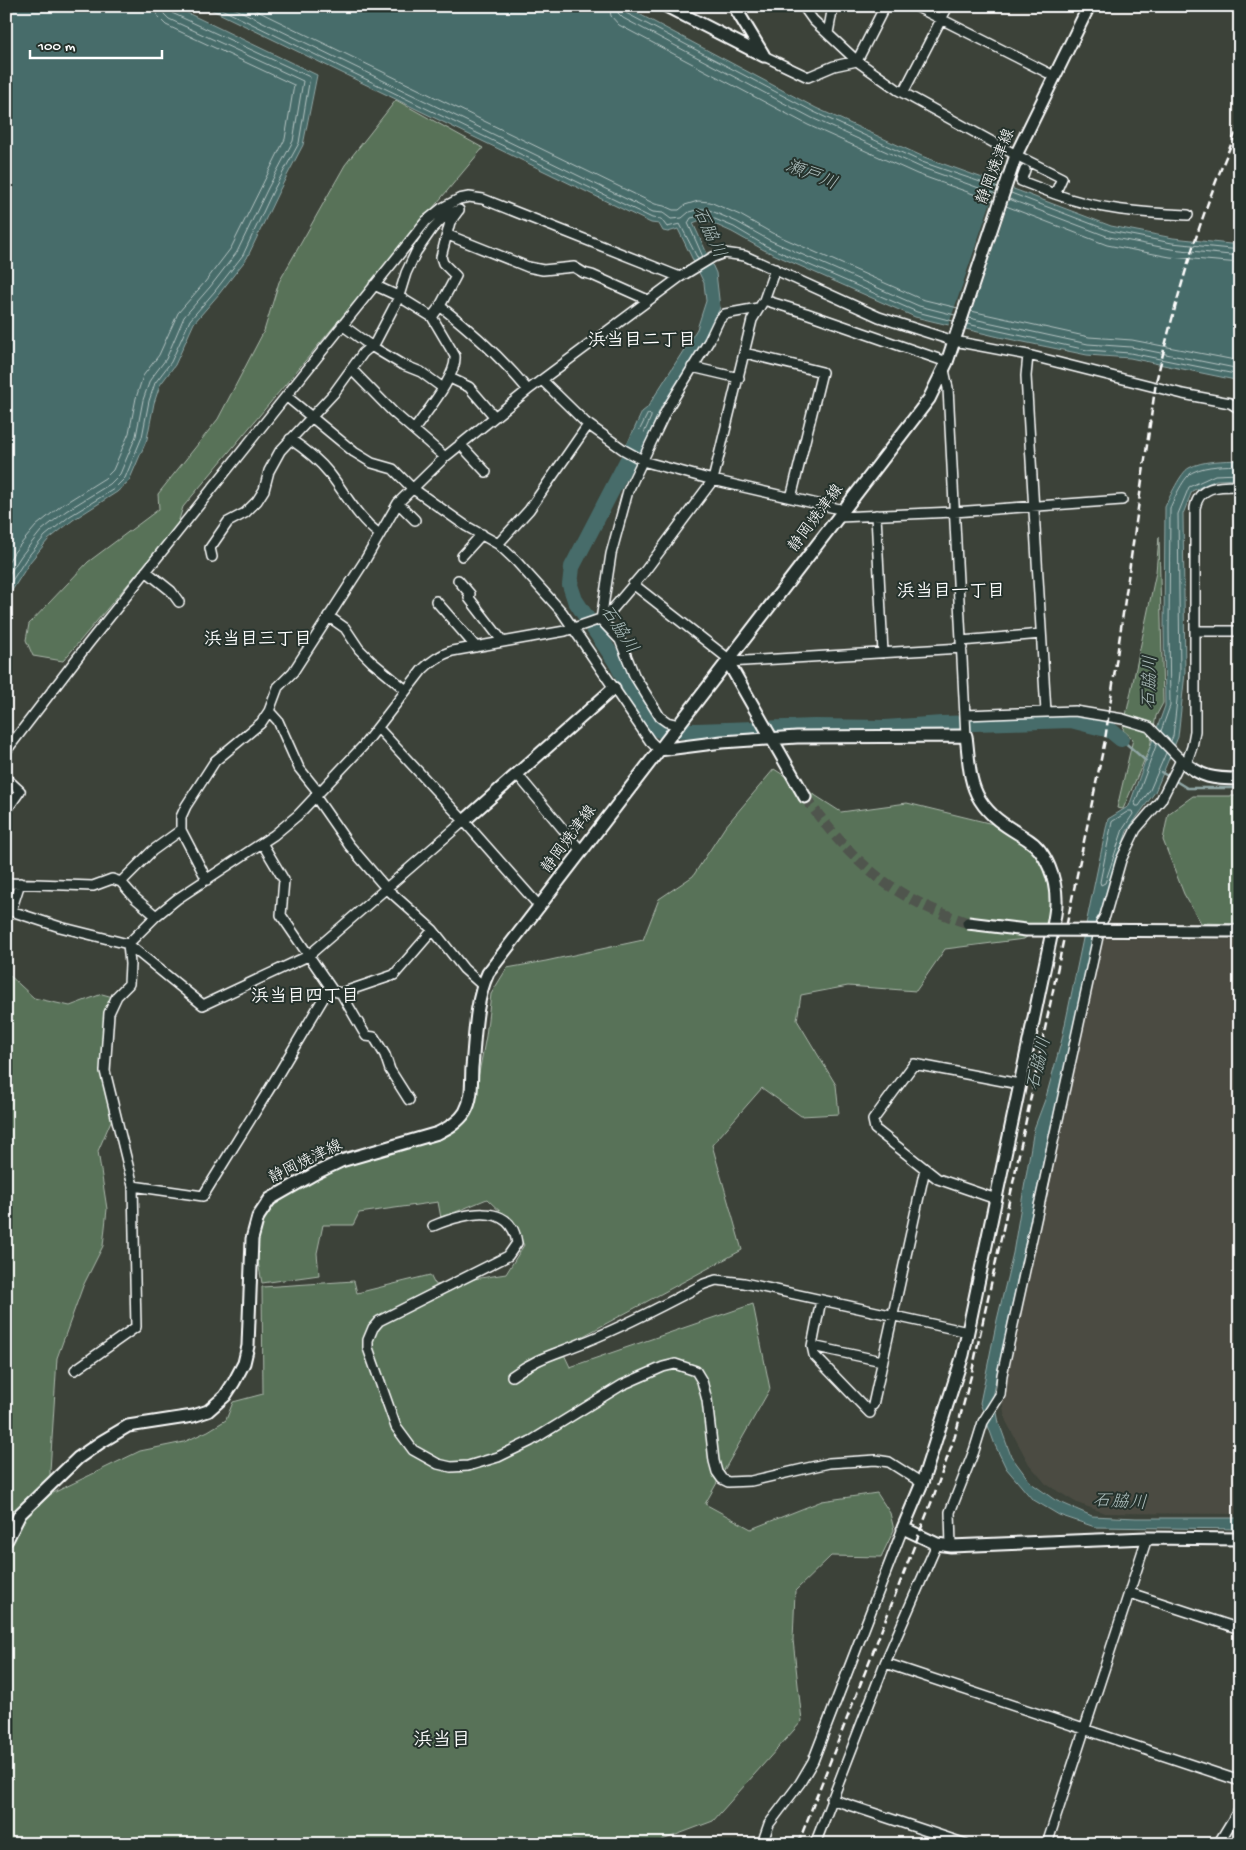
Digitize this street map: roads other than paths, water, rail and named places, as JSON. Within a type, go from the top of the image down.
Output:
[{"type":"street","points":[[666,6],[808,78],[834,66],[857,61]]},
{"type":"street","points":[[734,6],[764,56]]},
{"type":"street","points":[[803,6],[813,20],[857,61],[903,93],[1015,159],[1062,178],[1055,194]]},
{"type":"street","points":[[828,33],[833,6]]},
{"type":"street","points":[[857,61],[885,6]]},
{"type":"street","points":[[915,6],[1054,76]]},
{"type":"street","points":[[903,93],[948,6]]},
{"type":"street","name":"静岡焼津線","points":[[7,1540],[20,1514],[78,1458],[100,1442],[128,1426],[193,1416],[208,1411],[225,1396],[244,1363],[248,1346],[252,1239],[258,1217],[270,1199],[341,1161],[438,1133],[451,1126],[464,1113],[471,1098],[482,985],[488,973],[929,398],[945,366],[1015,159],[1089,6]]},
{"type":"street","points":[[1025,170],[1021,181],[1075,201],[1147,214],[1188,215]]},
{"type":"street","points":[[432,317],[456,276],[443,263],[441,256],[450,222],[469,197]]},
{"type":"street","points":[[6,751],[146,571],[374,285],[426,221],[442,208],[469,197],[504,206],[680,277]]},
{"type":"street","points":[[212,557],[210,548],[228,522],[245,513],[257,501],[264,490],[269,471],[280,451],[334,393],[363,353],[375,343],[398,296],[416,252],[432,229],[446,216],[459,210]]},
{"type":"street","points":[[448,235],[528,267],[543,270],[574,267],[648,300]]},
{"type":"street","points":[[207,880],[181,830],[181,817],[186,806],[215,761],[261,723],[270,711],[278,687],[293,672],[364,562],[398,503],[445,457],[494,416],[648,300],[693,268],[713,258],[724,254],[735,254],[775,269],[879,317],[955,338],[1183,394],[1230,403],[1240,409]]},
{"type":"street","points":[[128,944],[156,916],[177,899],[262,843],[298,815],[364,745],[422,670],[442,654],[572,629],[606,617],[646,571],[713,480],[752,320],[761,304],[775,269]]},
{"type":"street","points":[[374,285],[398,296],[432,317],[455,356],[455,363],[450,378],[414,430]]},
{"type":"street","points":[[601,620],[611,554],[628,491],[641,460],[667,409],[709,341],[719,320],[725,314],[761,304],[806,313],[945,366],[948,388],[966,736],[970,771],[979,798],[996,820],[1028,839],[1038,848],[1048,865],[1056,903],[1053,927],[963,1355],[922,1483],[813,1761],[800,1783],[769,1824],[762,1844]]},
{"type":"street","points":[[440,306],[474,333],[506,364],[528,390]]},
{"type":"street","points":[[342,325],[371,346],[401,364],[421,372],[443,388]]},
{"type":"street","points":[[745,353],[822,372],[791,498]]},
{"type":"street","points":[[1028,355],[1026,376],[1046,712]]},
{"type":"street","points":[[692,366],[739,378]]},
{"type":"street","points":[[351,369],[393,412],[445,457]]},
{"type":"street","points":[[450,378],[469,387],[494,416]]},
{"type":"street","points":[[542,380],[588,425],[641,460],[713,480],[791,498],[842,513],[876,515],[954,512],[1122,500]]},
{"type":"street","points":[[286,396],[354,452],[372,463],[393,469],[412,488],[466,526],[498,544],[548,594],[562,612],[650,741],[663,746],[771,737],[966,736]]},
{"type":"street","points":[[498,544],[529,510],[588,425]]},
{"type":"street","points":[[290,439],[318,461],[330,474],[365,523],[379,534]]},
{"type":"street","points":[[460,444],[486,472]]},
{"type":"street","points":[[951,1546],[950,1512],[974,1451],[983,1422],[1000,1395],[1002,1375],[1101,923],[1106,916],[1121,860],[1136,829],[1161,800],[1174,772],[1192,748],[1195,731],[1196,502],[1199,496],[1210,488],[1240,486]]},
{"type":"street","points":[[398,503],[415,520]]},
{"type":"street","points":[[876,515],[883,653]]},
{"type":"street","points":[[462,556],[482,534]]},
{"type":"street","points":[[146,571],[171,591],[179,602]]},
{"type":"street","points":[[458,580],[470,594],[469,598],[503,642]]},
{"type":"street","points":[[633,584],[729,661],[804,797]]},
{"type":"street","points":[[436,601],[476,647]]},
{"type":"street","points":[[328,616],[345,628],[372,662],[406,690]]},
{"type":"street","points":[[601,620],[620,640],[634,675],[660,717],[678,726]]},
{"type":"street","points":[[1195,631],[1240,632]]},
{"type":"street","points":[[729,661],[883,653],[1041,634]]},
{"type":"street","points":[[20,883],[11,911],[60,927],[128,944],[203,1005],[308,956],[614,688]]},
{"type":"street","points":[[270,711],[278,722],[299,768],[349,845],[386,888],[433,930],[464,969],[482,985]]},
{"type":"street","points":[[965,715],[1075,711],[1123,719],[1149,726],[1183,762],[1198,774],[1212,778],[1240,779]]},
{"type":"street","points":[[378,728],[540,907]]},
{"type":"street","points":[[517,774],[582,852]]},
{"type":"street","points":[[6,778],[20,791],[6,811]]},
{"type":"street","points":[[121,882],[152,851],[181,830]]},
{"type":"street","points":[[262,843],[284,880],[281,915],[333,991],[341,993],[394,975],[433,930]]},
{"type":"street","points":[[6,883],[93,886],[112,879],[121,882],[135,898],[156,916]]},
{"type":"street","points":[[968,923],[1026,930],[1240,931]]},
{"type":"street","points":[[75,1370],[136,1327],[133,1186],[105,1071],[109,1013],[117,996],[128,984],[130,964],[128,944]]},
{"type":"street","points":[[133,1186],[203,1196],[330,987]]},
{"type":"street","points":[[341,993],[366,1036],[374,1037],[385,1055],[390,1070],[409,1100]]},
{"type":"street","points":[[996,1199],[938,1179],[875,1129],[872,1120],[914,1064],[1019,1084]]},
{"type":"street","points":[[822,1300],[812,1346],[814,1355],[872,1409],[925,1169]]},
{"type":"street","points":[[433,1226],[454,1218],[480,1214],[495,1215],[507,1222],[516,1233],[517,1243],[508,1256],[379,1321],[372,1328],[368,1340],[371,1357],[396,1427],[413,1450],[438,1464],[451,1467],[468,1466],[498,1457],[532,1441],[622,1385],[663,1367],[675,1364],[696,1371],[702,1381],[707,1400],[714,1461],[717,1472],[728,1482],[751,1481],[829,1463],[876,1460],[889,1462],[922,1483]]},
{"type":"street","points":[[512,1376],[526,1365],[540,1358],[588,1341],[704,1284],[716,1280],[744,1283],[968,1332]]},
{"type":"street","points":[[812,1346],[882,1361]]},
{"type":"street","points":[[903,1528],[937,1544],[951,1546],[1147,1538],[1240,1539]]},
{"type":"street","points":[[1046,1844],[1147,1538]]},
{"type":"street","points":[[814,1844],[885,1663],[937,1544]]},
{"type":"street","points":[[1130,1593],[1240,1629]]},
{"type":"street","points":[[885,1663],[1240,1781]]},
{"type":"street","points":[[831,1799],[966,1844]]},
{"type":"street","points":[[1218,1844],[1240,1808]]},
{"type":"water","points":[[6,6],[173,6],[317,75],[303,145],[247,258],[194,323],[175,365],[160,385],[154,403],[147,439],[129,481],[117,492],[73,520],[48,540],[30,562],[6,600]]},
{"type":"water","name":"瀬戸川","points":[[204,6],[624,6],[816,108],[924,157],[1111,226],[1173,238],[1240,245],[1240,381],[1130,358],[1087,355],[915,317],[764,250],[732,232],[703,219],[693,223],[716,273],[720,308],[709,331],[665,407],[662,405],[640,455],[626,447],[642,412],[647,408],[697,329],[706,301],[704,283],[678,229],[668,232],[663,231],[659,224],[651,223]]},
{"type":"water","points":[[1240,460],[1240,479],[1216,480],[1192,491],[1183,514],[1185,673],[1178,737],[1155,792],[1127,831],[1098,919],[993,1392],[999,1423],[1011,1456],[1031,1483],[1055,1500],[1092,1516],[1240,1518],[1240,1529],[1095,1527],[1059,1515],[1032,1499],[1006,1468],[995,1445],[980,1403],[1013,1253],[1034,1129],[1046,1097],[1062,1039],[1108,819],[1129,806],[1165,706],[1165,507],[1179,480],[1189,468],[1207,462]]},
{"type":"waterway","name":"石脇川","points":[[639,438],[572,567],[570,585],[575,600],[616,662],[645,719],[659,730],[696,731],[814,727],[885,728],[942,724],[1071,720],[1110,730],[1121,739]]},
{"type":"waterway","points":[[1121,739],[1146,761]]},
{"type":"waterway","points":[[1161,772],[1187,788],[1240,788]]},
{"type":"tunnel","points":[[805,797],[839,840],[875,875],[916,901],[968,923]]},
{"type":"railway","points":[[798,1844],[933,1498],[955,1436],[971,1376],[1105,740],[1156,382],[1196,237],[1216,180],[1240,124]]},
{"type":"railway","points":[[1237,1844],[1240,1840]]},
{"type":"district","name":"浜当目二丁目","points":[[642,341]]},
{"type":"district","name":"浜当目一丁目","points":[[951,592]]},
{"type":"district","name":"浜当目三丁目","points":[[258,640]]},
{"type":"district","name":"浜当目四丁目","points":[[305,997]]},
{"type":"district","name":"浜当目","points":[[442,1741]]}]
